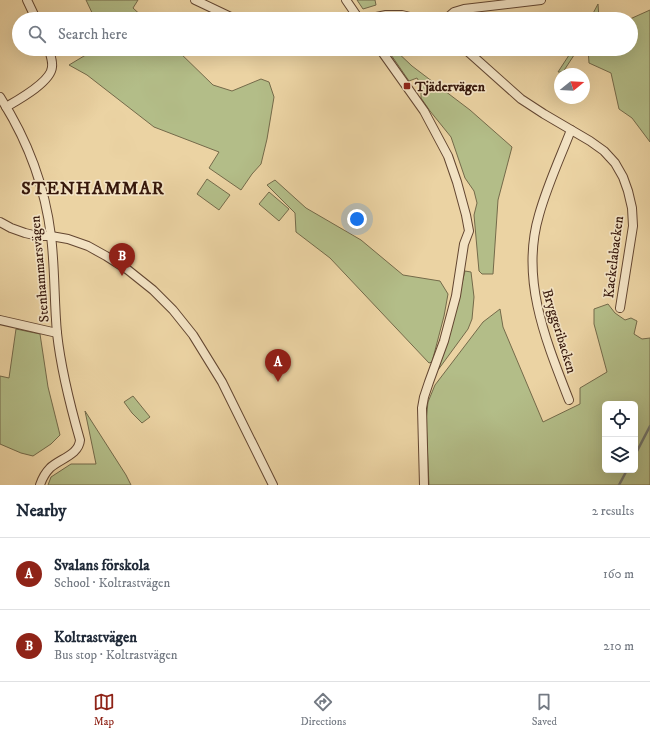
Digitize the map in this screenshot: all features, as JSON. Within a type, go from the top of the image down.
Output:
[{"type":"street","points":[[26,0],[32,12]]},
{"type":"street","points":[[195,0],[219,12]]},
{"type":"street","points":[[346,0],[354,12]]},
{"type":"street","points":[[454,12],[464,9],[541,0]]},
{"type":"street","points":[[6,108],[44,81],[52,69],[51,56]]},
{"type":"street","points":[[385,56],[424,111],[448,156],[457,182],[468,227],[468,234],[464,244],[454,304],[444,341],[422,408],[424,485]]},
{"type":"street","name":"Kackelabacken","points":[[473,56],[521,99],[590,140],[604,151],[615,163],[623,177],[628,191],[632,208],[633,226],[620,308]]},
{"type":"street","name":"Stenhammarsvägen","points":[[0,98],[22,137],[36,170],[48,213],[51,236],[57,333],[61,362],[67,393],[80,440],[79,446],[76,450],[51,468],[44,476],[40,485]]},
{"type":"street","name":"Bryggeribacken","points":[[569,400],[553,358],[537,305],[533,283],[532,258],[538,216],[547,189],[571,130]]},
{"type":"street","points":[[0,222],[25,234],[68,239],[88,246],[128,270],[153,290],[173,310],[193,335],[222,382],[273,485]]},
{"type":"street","points":[[0,320],[57,333]]},
{"type":"green space","points":[[86,0],[138,0],[133,8],[137,12],[92,12]]},
{"type":"green space","points":[[357,0],[375,0],[376,5],[363,9]]},
{"type":"green space","points":[[598,4],[599,12],[594,12]]},
{"type":"green space","points":[[650,10],[650,142],[632,118],[619,109],[611,73],[589,63],[588,56],[638,56],[638,15]]},
{"type":"green space","points":[[84,56],[183,56],[213,85],[232,91],[261,79],[269,82],[274,97],[261,164],[241,190],[209,168],[219,152],[154,127],[87,75],[69,65]]},
{"type":"green space","points":[[392,56],[401,56],[412,66],[470,110],[512,147],[498,200],[493,274],[482,274],[479,271],[474,215],[477,203],[474,191],[465,178],[451,137],[421,98],[421,85],[417,78],[409,81]]},
{"type":"green space","points":[[568,56],[573,56],[566,68],[561,68]]},
{"type":"green space","points":[[207,179],[230,195],[219,210],[197,194]]},
{"type":"green space","points":[[275,180],[306,208],[361,240],[403,275],[440,281],[448,294],[432,362],[429,363],[330,258],[296,232],[295,213],[267,185]]},
{"type":"green space","points":[[269,192],[289,209],[279,221],[259,204]]},
{"type":"green space","points":[[465,271],[471,272],[474,297],[472,319],[468,329],[438,370],[453,319]]},
{"type":"green space","points":[[608,304],[615,313],[625,320],[631,318],[637,321],[634,334],[642,339],[650,338],[650,485],[429,485],[426,421],[428,402],[435,385],[483,322],[500,309],[503,327],[543,422],[580,404],[580,388],[607,372],[594,324],[594,309]]},
{"type":"green space","points":[[16,329],[40,334],[48,387],[60,435],[51,444],[33,456],[21,453],[0,444],[0,376],[9,378]]},
{"type":"green space","points":[[133,396],[150,417],[142,423],[124,402]]},
{"type":"green space","points":[[85,411],[131,485],[48,485],[51,477],[71,464],[96,464]]},
{"type":"waterway","points":[[638,449],[650,426]]},
{"type":"waterway","points":[[619,485],[625,473]]},
{"type":"place","name":"Tjädervägen","points":[[407,86]]},
{"type":"place","name":"Koltrastvägen","points":[[122,276]]},
{"type":"place","name":"Svalans förskola","points":[[278,382]]},
{"type":"district","name":"STENHAMMAR","points":[[93,188]]}]
